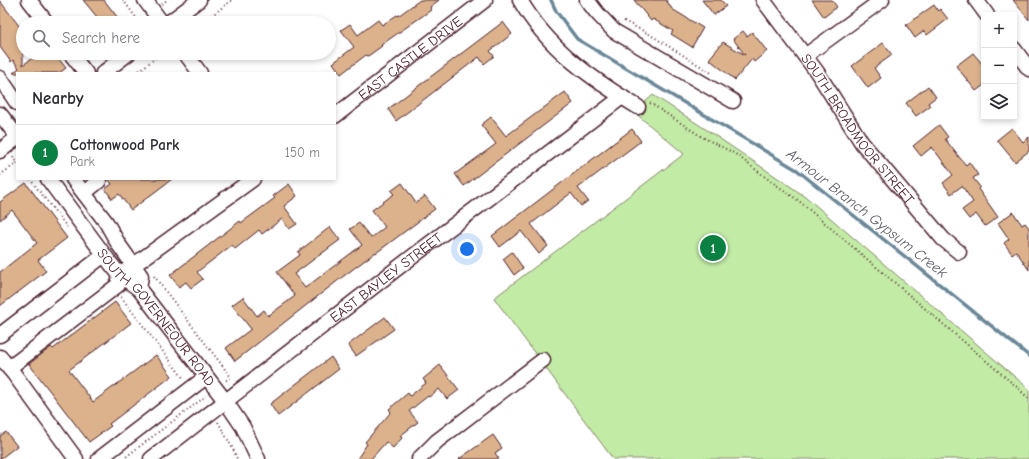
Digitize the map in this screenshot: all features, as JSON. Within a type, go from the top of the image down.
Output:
[{"type":"street","points":[[29,0],[42,16]]},
{"type":"street","points":[[145,0],[157,16]]},
{"type":"street","points":[[177,16],[199,0]]},
{"type":"street","name":"EAST CASTLE DRIVE","points":[[336,115],[485,0]]},
{"type":"street","points":[[520,0],[530,17],[556,48],[572,62],[638,107]]},
{"type":"street","points":[[587,0],[614,31],[733,101]]},
{"type":"street","name":"SOUTH BROADMOOR STREET","points":[[763,0],[805,56],[862,143],[942,239],[959,252]]},
{"type":"street","points":[[805,56],[882,0]]},
{"type":"street","points":[[976,0],[985,12]]},
{"type":"street","points":[[1017,53],[1029,69]]},
{"type":"street","points":[[76,60],[85,72]]},
{"type":"street","points":[[104,72],[120,60]]},
{"type":"street","points":[[190,60],[199,72]]},
{"type":"street","points":[[0,78],[16,102]]},
{"type":"street","name":"EAST BAYLEY STREET","points":[[151,459],[622,97]]},
{"type":"street","points":[[0,114],[16,136]]},
{"type":"street","points":[[0,151],[16,138]]},
{"type":"street","name":"SOUTH GOVERNEOUR ROAD","points":[[49,180],[104,255],[120,275],[140,289],[226,402],[243,427],[258,459]]},
{"type":"street","name":"SOUTH GOVERNEOUR ROAD","points":[[74,180],[106,222],[133,266]]},
{"type":"street","points":[[84,193],[99,181],[98,180]]},
{"type":"street","points":[[76,459],[4,362],[113,288],[118,284],[120,275],[252,180]]},
{"type":"street","points":[[0,335],[104,255]]},
{"type":"street","points":[[133,266],[141,276],[140,289]]},
{"type":"street","points":[[419,459],[437,441],[542,360]]},
{"type":"street","points":[[99,459],[206,376]]},
{"type":"path","points":[[123,0],[135,16]]},
{"type":"path","points":[[211,16],[232,0]]},
{"type":"path","points":[[618,18],[649,34],[715,75]]},
{"type":"path","points":[[137,72],[153,60]]},
{"type":"path","points":[[638,107],[646,100],[702,137],[734,153],[746,161],[768,180],[799,201],[1029,399]]},
{"type":"path","points":[[0,175],[16,164]]},
{"type":"path","points":[[31,180],[71,233]]},
{"type":"path","points":[[113,288],[222,427],[237,459]]},
{"type":"green space","points":[[653,95],[806,197],[1029,389],[1029,459],[613,459],[494,298],[684,154],[634,112]]},
{"type":"building","points":[[83,0],[104,0],[117,16],[96,16]]},
{"type":"building","points":[[420,0],[439,0],[430,7],[431,10],[341,74],[333,63],[354,47],[341,30],[350,24],[358,35],[378,20],[382,25],[397,15],[398,16]]},
{"type":"building","points":[[634,0],[666,0],[672,9],[703,28],[692,47],[671,34],[673,31],[653,19],[651,21]]},
{"type":"building","points":[[702,0],[721,0],[726,6],[714,15]]},
{"type":"building","points":[[812,0],[832,0],[837,7],[824,17]]},
{"type":"building","points":[[1013,0],[1029,0],[1029,20]]},
{"type":"building","points":[[0,1],[16,22],[16,60],[23,60],[23,65],[30,60],[60,60],[66,68],[60,72],[13,73],[19,68],[13,60],[11,62],[0,47]]},
{"type":"building","points":[[934,5],[938,11],[940,9],[948,19],[927,35],[924,31],[915,38],[906,25]]},
{"type":"building","points":[[503,22],[512,34],[490,51],[494,56],[484,64],[479,57],[396,121],[388,109]]},
{"type":"building","points":[[743,31],[747,36],[752,32],[767,51],[754,62],[752,59],[735,80],[709,59],[723,42],[745,55],[733,39]]},
{"type":"building","points":[[883,43],[892,55],[874,68],[881,78],[868,88],[852,66]]},
{"type":"building","points":[[973,53],[981,62],[981,87],[976,91],[956,66]]},
{"type":"building","points":[[928,86],[936,97],[928,103],[930,106],[916,116],[906,103]]},
{"type":"building","points":[[565,92],[573,103],[464,186],[455,174],[496,144],[481,125],[491,117],[506,136]]},
{"type":"building","points":[[939,125],[948,137],[945,139],[959,157],[966,165],[969,162],[978,175],[973,178],[980,187],[978,189],[998,217],[985,226],[976,214],[969,219],[962,210],[973,202],[962,186],[951,194],[943,183],[953,175],[932,147],[921,156],[913,146]]},
{"type":"building","points":[[1012,128],[1023,142],[1029,137],[1029,151],[1015,162],[997,140]]},
{"type":"building","points":[[632,129],[641,141],[578,188],[588,201],[581,206],[571,193],[531,224],[548,246],[539,254],[521,231],[500,247],[492,236]]},
{"type":"building","points":[[109,180],[171,180],[131,210],[119,194],[112,199],[105,189],[112,184]]},
{"type":"building","points":[[26,183],[67,238],[38,260],[46,271],[0,306],[0,272],[37,243],[12,210],[0,220],[0,202]]},
{"type":"building","points":[[402,183],[416,203],[425,196],[435,209],[345,275],[235,361],[226,348],[251,329],[232,305],[243,297],[257,316],[264,310],[268,316],[295,296],[277,272],[300,255],[298,252],[330,227],[340,240],[294,274],[305,288],[362,245],[350,229],[359,223],[371,238],[385,227],[372,210],[394,194],[391,191]]},
{"type":"building","points":[[289,184],[297,196],[284,206],[297,224],[289,229],[282,219],[262,234],[259,230],[235,249],[232,245],[197,272],[203,279],[191,288],[186,282],[179,287],[170,275],[240,221],[241,223],[275,198],[273,196]]},
{"type":"building","points":[[1013,212],[1022,225],[1025,223],[1029,228],[1029,270],[1016,251],[1012,254],[1004,243],[1009,239],[998,223]]},
{"type":"building","points":[[512,252],[523,268],[514,275],[503,259]]},
{"type":"building","points":[[115,302],[131,323],[69,370],[93,402],[156,355],[172,376],[109,424],[111,426],[89,442],[29,364],[51,347],[53,349]]},
{"type":"building","points":[[385,317],[394,329],[356,356],[348,345]]},
{"type":"building","points":[[331,357],[339,369],[278,416],[270,404]]},
{"type":"building","points":[[440,365],[459,390],[447,399],[439,389],[429,397],[428,396],[409,411],[418,422],[400,436],[402,438],[393,448],[386,442],[371,459],[357,459],[367,444],[365,442],[391,412],[389,409],[408,393],[410,396],[426,383],[423,379]]},
{"type":"building","points":[[6,432],[17,446],[0,459],[0,436]]},
{"type":"building","points":[[493,435],[502,448],[495,453],[499,459],[459,459]]},
{"type":"waterway","name":"Armour Branch Gypsum Creek","points":[[551,0],[556,11],[577,39],[797,170],[1029,356]]},
{"type":"place","name":"Cottonwood Park","points":[[713,248]]}]
